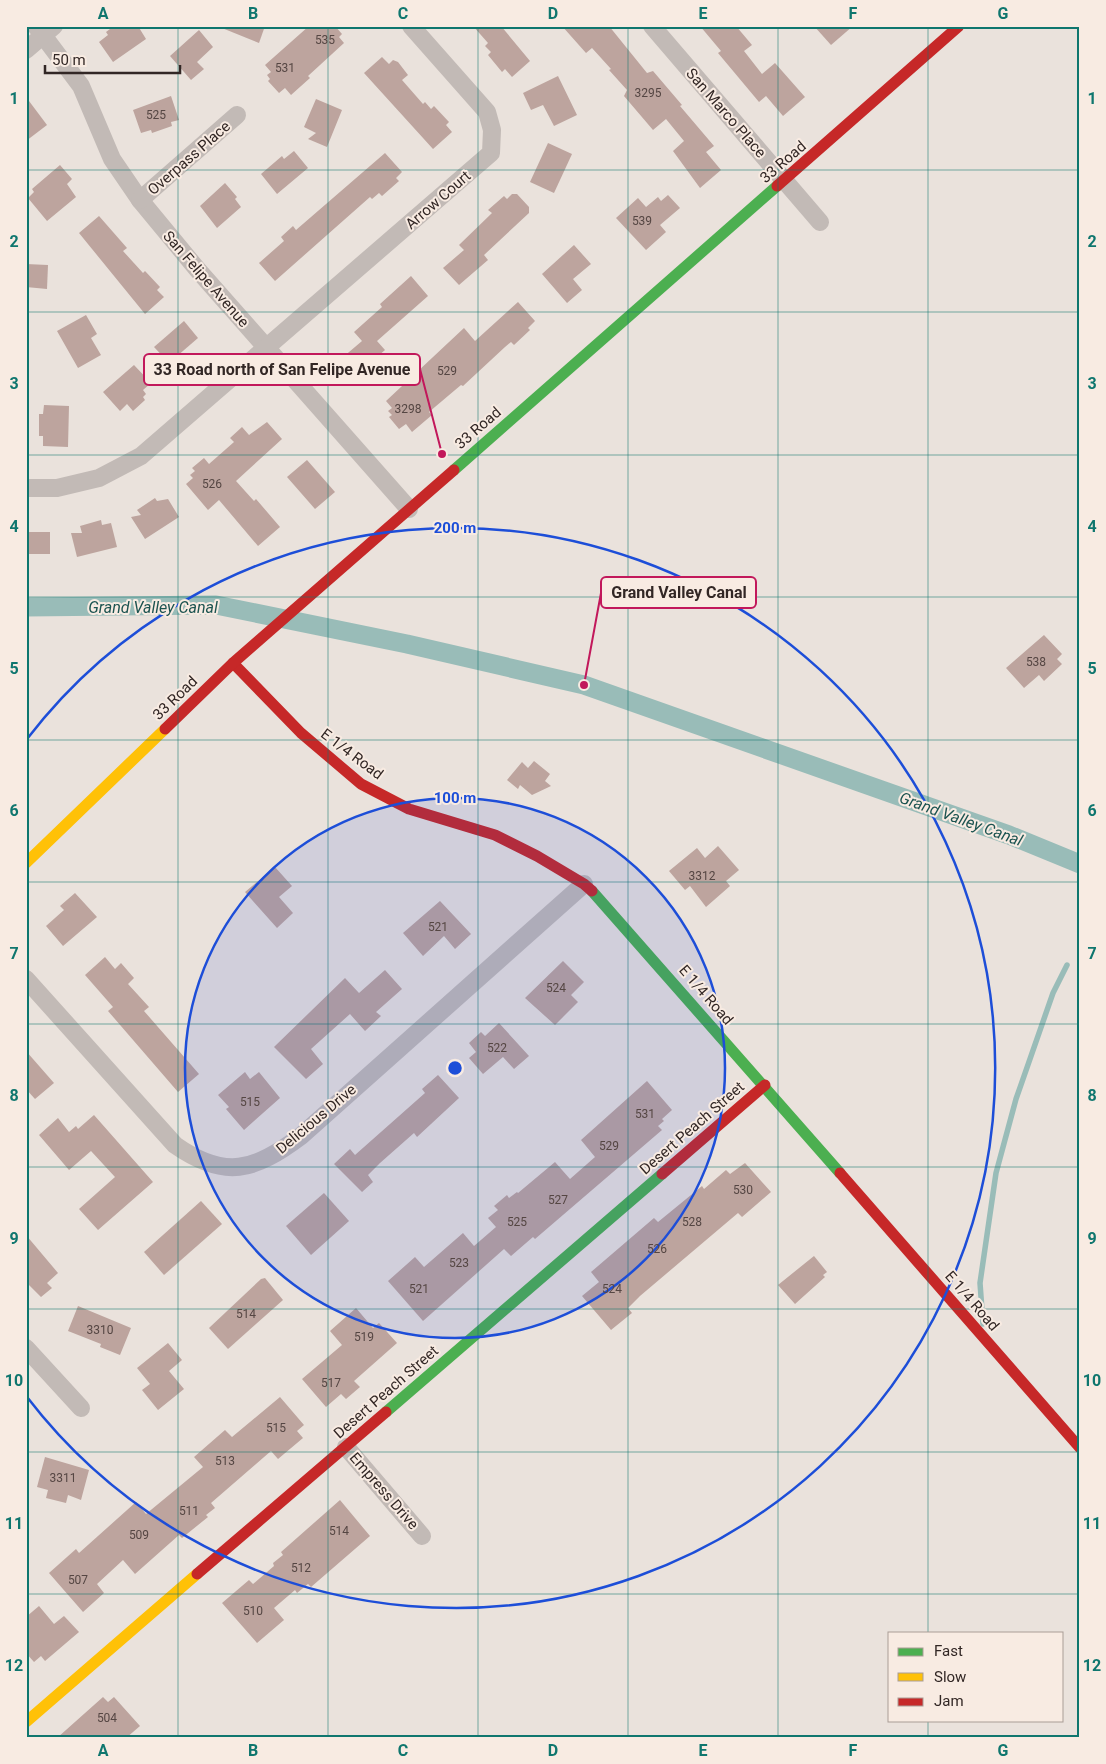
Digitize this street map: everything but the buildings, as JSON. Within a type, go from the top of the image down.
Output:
[{"type":"street","name":"Arrow Court","points":[[26,488],[57,488],[99,478],[141,456],[491,153],[492,130],[486,112],[411,26]]},
{"type":"street","name":"San Marco Place","points":[[652,26],[820,222]]},
{"type":"street","name":"33 Road","points":[[26,863],[233,663],[785,181],[959,26]]},
{"type":"street","name":"San Felipe Avenue","points":[[45,29],[81,86],[112,159],[140,200],[266,348],[409,509]]},
{"type":"street","points":[[26,50],[45,29]]},
{"type":"street","name":"Overpass Place","points":[[140,200],[237,115]]},
{"type":"street","name":"E 1/4 Road","points":[[233,663],[301,733],[360,784],[409,809],[495,835],[537,856],[584,884],[603,901],[1080,1448]]},
{"type":"street","name":"Delicious Drive","points":[[26,979],[175,1145],[205,1164],[222,1168],[240,1168],[263,1160],[301,1136],[584,884]]},
{"type":"street","name":"Desert Peach Street","points":[[26,1722],[765,1085]]},
{"type":"street","points":[[26,1348],[81,1408]]},
{"type":"street","name":"Empress Drive","points":[[346,1447],[422,1536]]},
{"type":"waterway","name":"Grand Valley Canal","points":[[26,607],[216,605],[407,644],[584,685],[1009,835],[1080,864]]},
{"type":"waterway","points":[[983,1324],[980,1283],[996,1173],[1016,1099],[1053,993],[1067,965]]},
{"type":"traffic: fast","points":[[454,470],[777,186]]},
{"type":"traffic: fast","points":[[592,891],[840,1173]]},
{"type":"traffic: fast","points":[[386,1412],[662,1174]]},
{"type":"traffic: slow","points":[[26,863],[165,729]]},
{"type":"traffic: slow","points":[[26,1722],[197,1574]]},
{"type":"traffic: jam","points":[[777,186],[959,26]]},
{"type":"traffic: jam","points":[[165,729],[233,663],[454,470]]},
{"type":"traffic: jam","points":[[233,663],[301,733],[361,784],[409,809],[495,835],[537,856],[584,884],[592,891]]},
{"type":"traffic: jam","points":[[662,1174],[765,1085]]},
{"type":"traffic: jam","points":[[840,1173],[1080,1448]]},
{"type":"traffic: jam","points":[[197,1574],[386,1412]]},
{"type":"place","name":"33 Road north of San Felipe Avenue","points":[[442,454]]},
{"type":"place","name":"Grand Valley Canal","points":[[584,685]]}]
